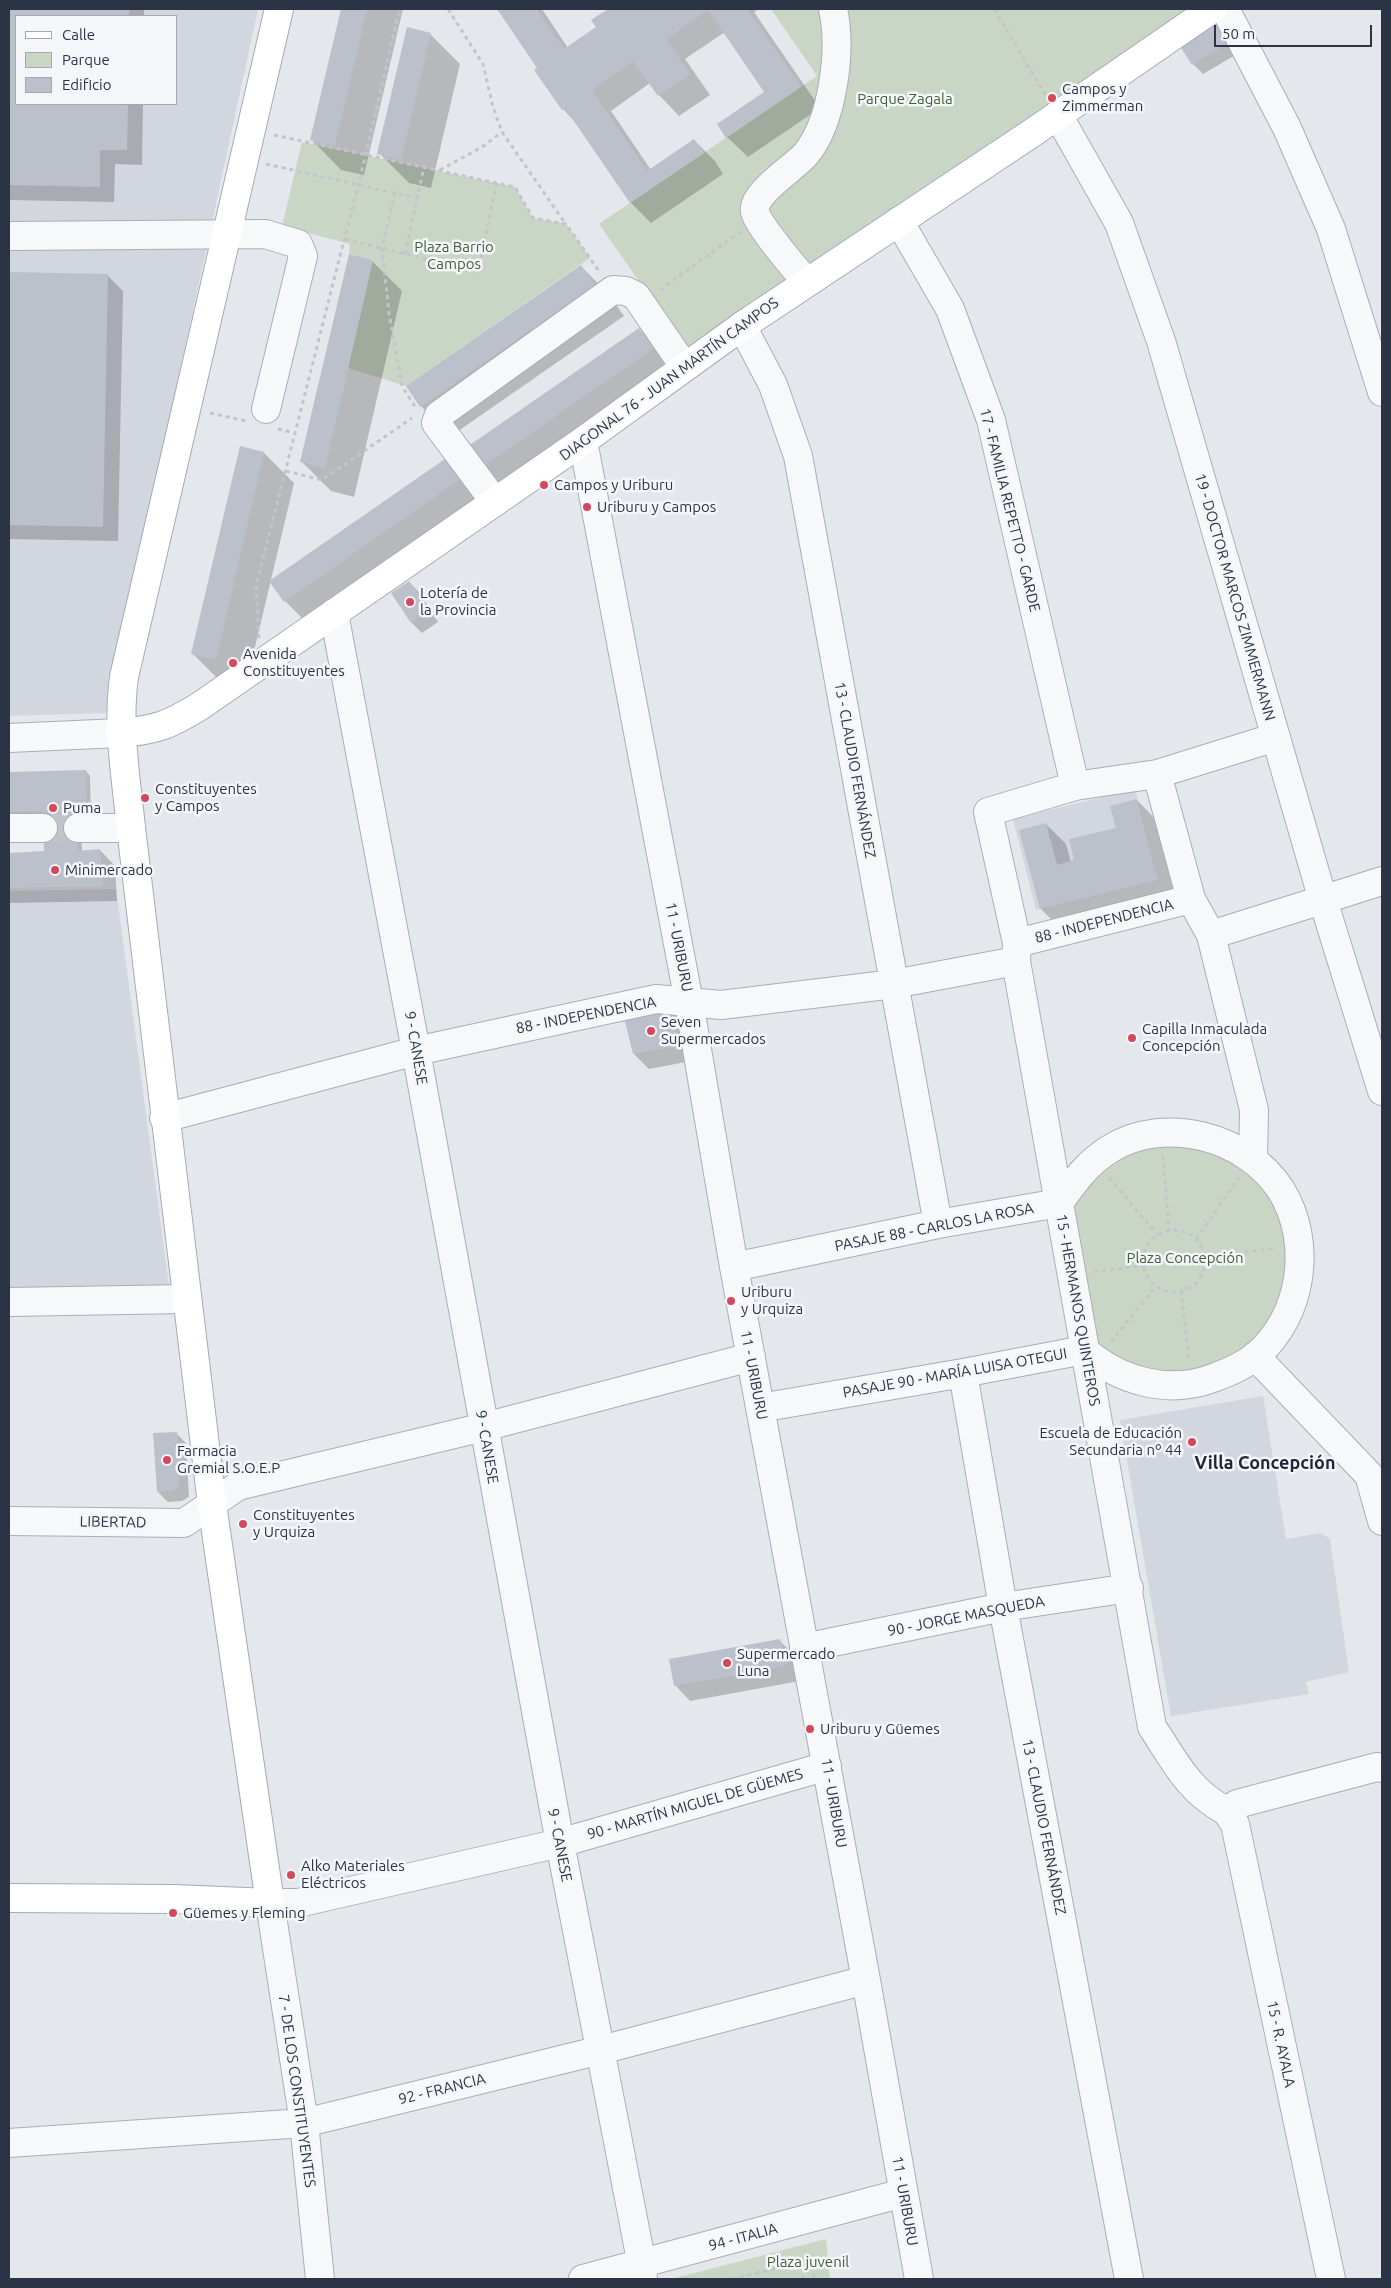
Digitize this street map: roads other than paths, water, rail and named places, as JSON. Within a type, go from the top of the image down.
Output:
[{"type":"main road","points":[[9,1898],[174,1899],[270,1903],[212,1504],[164,1118],[120,733],[120,705],[124,677],[279,9]]},
{"type":"main road","name":"DIAGONAL 76 - JUAN MARTÍN CAMPOS","points":[[120,733],[145,731],[171,724],[496,502],[742,326],[1058,115],[1212,9]]},
{"type":"street","points":[[807,282],[754,212],[755,203],[764,192],[805,155],[816,140],[836,74],[838,52],[833,9]]},
{"type":"street","points":[[1225,9],[1287,128],[1332,229],[1382,392]]},
{"type":"street","name":"19 - DOCTOR MARCOS ZIMMERMANN","points":[[1058,115],[1119,223],[1161,341],[1322,900],[1382,1091]]},
{"type":"street","name":"17 - FAMILIA REPETTO - GARDE","points":[[899,221],[950,309],[991,420],[1075,786]]},
{"type":"street","points":[[9,236],[265,234],[298,244],[302,250],[302,256],[264,420]]},
{"type":"street","points":[[496,502],[436,422],[439,415],[613,290],[626,291],[636,296],[684,366]]},
{"type":"street","name":"13 - CLAUDIO FERNÁNDEZ","points":[[742,326],[773,385],[798,456],[938,1224]]},
{"type":"street","name":"11 - URIBURU","points":[[583,441],[689,1002],[750,1357],[827,1766],[919,2279]]},
{"type":"street","name":"9 - CANESE","points":[[334,613],[560,1843],[642,2272]]},
{"type":"street","points":[[9,738],[120,733]]},
{"type":"street","points":[[1075,786],[1157,774],[1276,737]]},
{"type":"street","points":[[1157,774],[1191,899],[1211,935],[1254,1110],[1253,1160]]},
{"type":"street","name":"15 - HERMANOS QUINTEROS","points":[[1075,786],[988,812],[1016,952],[1071,1276],[1090,1355],[1152,1727],[1190,1785],[1207,1801],[1226,1811]]},
{"type":"street","points":[[9,828],[43,828]]},
{"type":"street","points":[[78,828],[131,828]]},
{"type":"street","points":[[1211,935],[1382,881]]},
{"type":"street","name":"88 - INDEPENDENCIA","points":[[164,1118],[416,1051],[656,1000],[721,1005],[894,984],[1016,952],[1191,899]]},
{"type":"street","points":[[1059,1203],[1081,1171],[1111,1148],[1146,1135],[1183,1132],[1220,1141],[1253,1160],[1280,1190],[1297,1228],[1301,1269],[1291,1309],[1269,1343],[1256,1356],[1237,1369],[1191,1384],[1158,1385],[1118,1373],[1090,1355]]},
{"type":"street","name":"PASAJE 88 - CARLOS LA ROSA","points":[[734,1266],[938,1224],[1059,1203]]},
{"type":"street","points":[[9,1302],[187,1299]]},
{"type":"street","name":"PASAJE 90 - MARÍA LUISA OTEGUI","points":[[760,1408],[964,1373],[1090,1355]]},
{"type":"street","points":[[1256,1356],[1376,1473],[1382,1521]]},
{"type":"street","name":"LIBERTAD","points":[[9,1521],[184,1523],[238,1486],[484,1427],[750,1357]]},
{"type":"street","name":"13 - CLAUDIO FERNÁNDEZ","points":[[964,1373],[1003,1607],[1129,2279]]},
{"type":"street","name":"90 - JORGE MASQUEDA","points":[[804,1648],[1003,1607],[1129,1588]]},
{"type":"street","name":"90 - MARTÍN MIGUEL DE GÜEMES","points":[[270,1903],[298,1903],[560,1843],[827,1766]]},
{"type":"street","points":[[1226,1811],[1236,1804],[1257,1798],[1377,1767],[1382,1768]]},
{"type":"street","name":"15 - R. AYALA","points":[[1226,1811],[1235,1824],[1331,2279]]},
{"type":"street","name":"7 - DE LOS CONSTITUYENTES","points":[[270,1903],[304,2124],[320,2279]]},
{"type":"street","name":"92 - FRANCIA","points":[[9,2142],[304,2124],[601,2050],[866,1980]]},
{"type":"street","name":"94 - ITALIA","points":[[583,2279],[642,2272],[903,2193]]},
{"type":"tunnel","points":[[43,828],[78,828]]},
{"type":"place","name":"Campos y Zimmerman","points":[[1052,98]]},
{"type":"place","name":"Campos y Uriburu","points":[[544,485]]},
{"type":"place","name":"Uriburu y Campos","points":[[587,507]]},
{"type":"place","name":"Lotería de la Provincia","points":[[410,602]]},
{"type":"place","name":"Avenida Constituyentes","points":[[233,663]]},
{"type":"place","name":"Constituyentes y Campos","points":[[145,798]]},
{"type":"place","name":"Puma","points":[[53,808]]},
{"type":"place","name":"Minimercado","points":[[55,870]]},
{"type":"place","name":"Seven Supermercados","points":[[651,1031]]},
{"type":"place","name":"Capilla Inmaculada Concepción","points":[[1132,1038]]},
{"type":"place","name":"Uriburu y Urquiza","points":[[731,1301]]},
{"type":"place","name":"Escuela de Educación Secundaria nº 44","points":[[1192,1442]]},
{"type":"place","name":"Farmacia Gremial S.O.E.P","points":[[167,1460]]},
{"type":"place","name":"Constituyentes y Urquiza","points":[[243,1524]]},
{"type":"place","name":"Supermercado Luna","points":[[727,1663]]},
{"type":"place","name":"Uriburu y Güemes","points":[[810,1729]]},
{"type":"place","name":"Alko Materiales Eléctricos","points":[[291,1875]]},
{"type":"place","name":"Güemes y Fleming","points":[[173,1913]]},
{"type":"district","name":"Villa Concepción","points":[[1265,1463]]},
{"type":"park label","name":"Parque Zagala","points":[[905,99]]},
{"type":"park label","name":"Plaza Barrio Campos","points":[[454,256]]},
{"type":"park label","name":"Plaza Concepción","points":[[1185,1258]]},
{"type":"park label","name":"Plaza juvenil","points":[[808,2262]]}]
